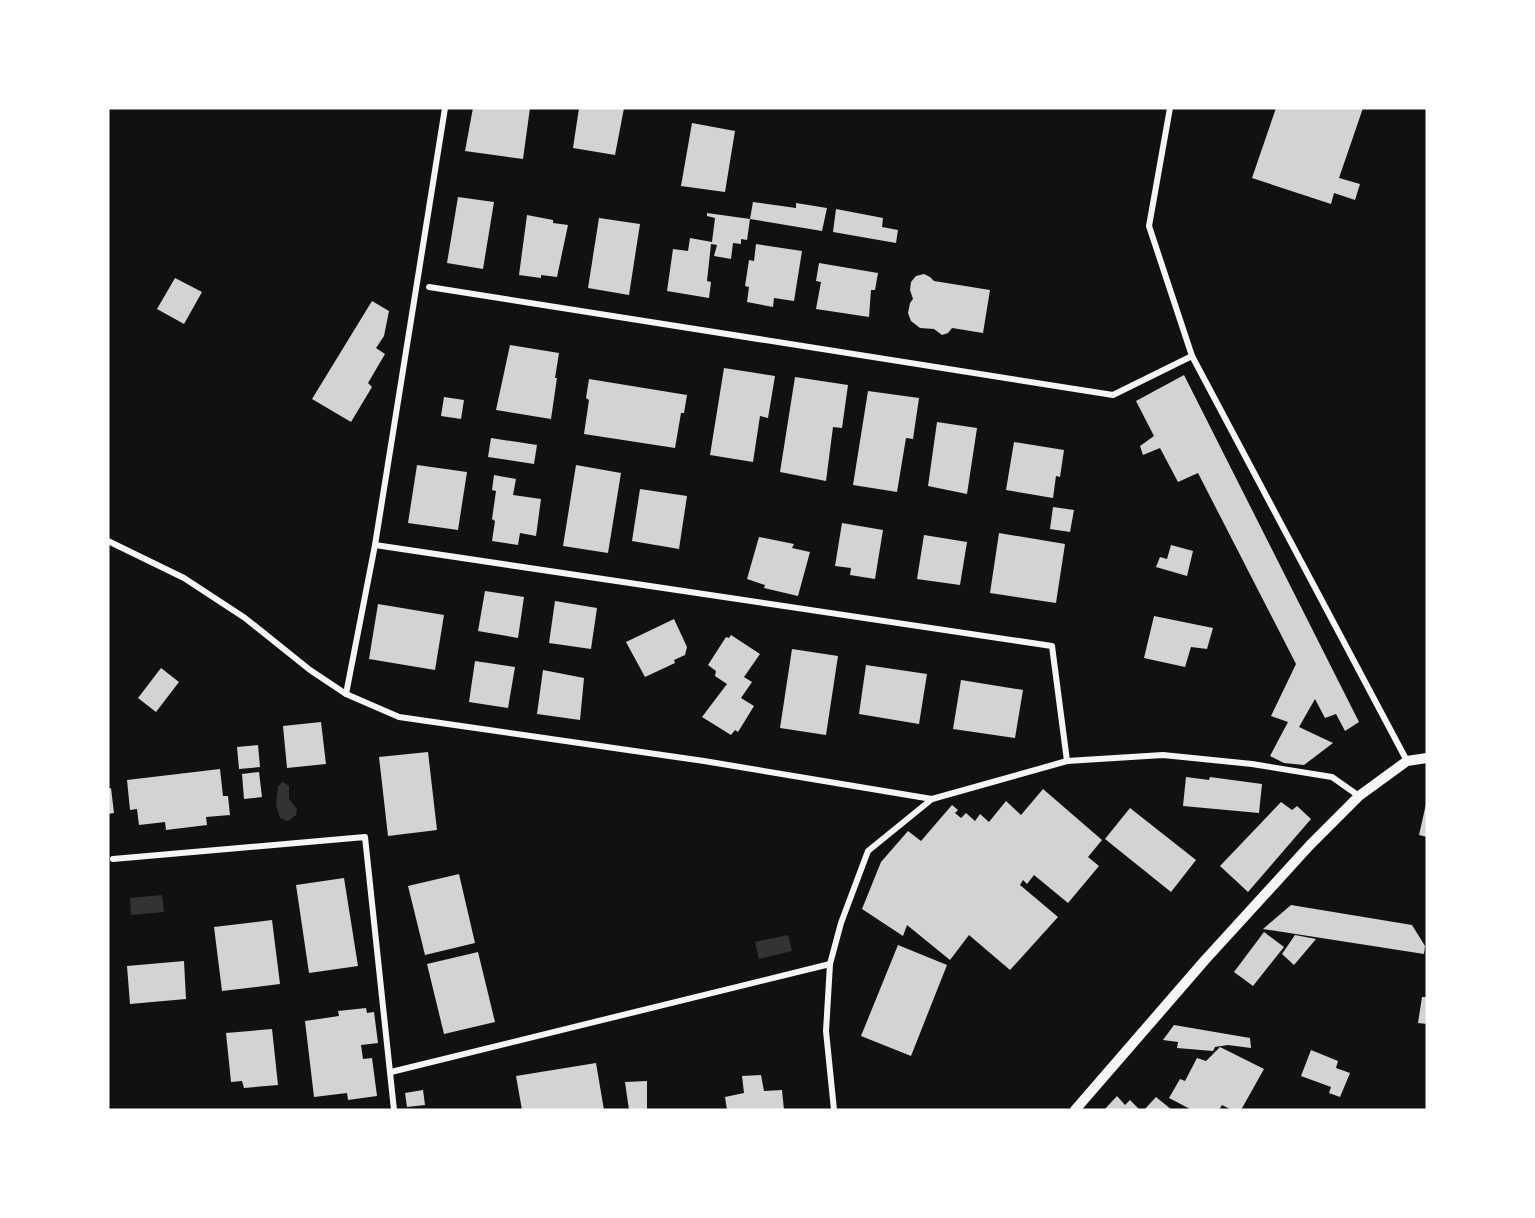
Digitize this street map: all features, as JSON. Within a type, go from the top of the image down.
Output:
[{"type":"street","points":[[346,694],[375,545],[445,108]]},
{"type":"street","points":[[1170,108],[1149,226],[1192,356],[1407,761]]},
{"type":"street","points":[[429,287],[1113,395],[1192,356]]},
{"type":"street","points":[[108,541],[184,579],[245,618],[310,670],[346,694],[399,717],[704,761],[932,799]]},
{"type":"street","points":[[375,545],[1052,646],[1067,761]]},
{"type":"street","points":[[834,1110],[826,1031],[830,964],[841,923],[868,851],[932,799],[1067,761],[1163,755],[1252,764],[1332,777],[1359,796]]},
{"type":"street","points":[[1075,1110],[1205,960],[1359,796],[1407,761],[1427,758]]},
{"type":"street","points":[[113,859],[365,837],[394,1110]]},
{"type":"street","points":[[391,1072],[830,964]]},
{"type":"shaded area","points":[[283,782],[289,786],[289,799],[297,809],[296,815],[288,821],[280,818],[276,805],[278,786]]},
{"type":"shaded area","points":[[162,895],[164,912],[131,915],[130,898]]},
{"type":"shaded area","points":[[788,935],[792,951],[759,959],[755,942]]},
{"type":"building","points":[[473,108],[530,108],[523,159],[465,151]]},
{"type":"building","points":[[579,108],[624,108],[615,155],[573,148]]},
{"type":"building","points":[[1276,108],[1363,108],[1339,178],[1360,184],[1355,200],[1334,193],[1331,204],[1252,178]]},
{"type":"building","points":[[692,123],[735,131],[725,192],[681,186]]},
{"type":"building","points":[[458,197],[494,202],[483,269],[447,263]]},
{"type":"building","points":[[753,202],[796,208],[796,203],[827,208],[822,231],[750,219]]},
{"type":"building","points":[[836,209],[883,218],[882,227],[898,230],[896,243],[833,232]]},
{"type":"building","points":[[707,213],[750,219],[747,240],[741,239],[741,244],[733,243],[731,259],[714,256],[717,245],[711,244],[707,281],[711,282],[709,298],[667,291],[673,249],[688,251],[690,238],[712,242],[715,218],[707,216]]},
{"type":"building","points":[[527,215],[568,225],[557,277],[541,275],[541,278],[519,275]]},
{"type":"building","points":[[599,218],[640,224],[629,295],[588,288]]},
{"type":"building","points":[[756,244],[802,251],[794,301],[774,298],[773,307],[747,302],[749,287],[745,286],[749,260],[754,261]]},
{"type":"building","points":[[819,263],[878,273],[875,290],[871,290],[869,317],[816,309],[821,282],[816,281]]},
{"type":"building","points":[[924,274],[934,281],[990,290],[983,333],[952,328],[948,333],[942,335],[934,329],[920,328],[911,321],[908,313],[913,299],[910,290],[911,282],[916,276]]},
{"type":"building","points":[[175,278],[202,292],[184,324],[157,309]]},
{"type":"building","points":[[372,301],[389,311],[384,336],[376,348],[385,354],[368,383],[372,387],[351,422],[312,399]]},
{"type":"building","points":[[510,345],[559,353],[551,419],[496,410]]},
{"type":"building","points":[[724,368],[775,376],[768,418],[760,416],[753,462],[710,455]]},
{"type":"building","points":[[1184,375],[1359,722],[1345,731],[1336,714],[1325,718],[1315,699],[1299,727],[1333,743],[1304,765],[1284,763],[1270,756],[1288,722],[1271,716],[1296,664],[1198,473],[1178,482],[1160,448],[1143,455],[1140,446],[1154,436],[1136,401]]},
{"type":"building","points":[[795,377],[848,385],[842,428],[833,427],[826,481],[780,472]]},
{"type":"building","points":[[589,379],[687,395],[684,413],[681,413],[675,448],[584,434],[589,400],[586,398]]},
{"type":"building","points":[[868,391],[919,398],[913,439],[906,438],[897,492],[853,485]]},
{"type":"building","points":[[444,397],[464,400],[461,419],[441,416]]},
{"type":"building","points":[[937,422],[977,428],[967,494],[928,486]]},
{"type":"building","points":[[491,438],[537,445],[534,464],[488,457]]},
{"type":"building","points":[[1014,442],[1064,450],[1060,477],[1056,476],[1053,498],[1006,490]]},
{"type":"building","points":[[417,465],[467,472],[458,530],[408,523]]},
{"type":"building","points":[[576,465],[621,473],[608,553],[563,546]]},
{"type":"building","points":[[494,475],[516,479],[513,495],[541,499],[536,536],[520,533],[518,545],[492,541],[496,491],[492,490]]},
{"type":"building","points":[[640,489],[687,496],[679,549],[632,541]]},
{"type":"building","points":[[1053,507],[1074,510],[1070,532],[1050,529]]},
{"type":"building","points":[[842,523],[883,530],[875,579],[850,575],[851,568],[835,566]]},
{"type":"building","points":[[999,533],[1065,544],[1056,603],[990,593]]},
{"type":"building","points":[[924,535],[967,542],[960,585],[917,579]]},
{"type":"building","points":[[759,537],[794,544],[792,548],[810,552],[798,596],[764,588],[765,585],[747,579]]},
{"type":"building","points":[[1171,545],[1193,551],[1187,576],[1156,567],[1160,557],[1167,559]]},
{"type":"building","points":[[485,591],[524,597],[518,638],[478,631]]},
{"type":"building","points":[[555,601],[597,608],[591,649],[549,643]]},
{"type":"building","points":[[378,604],[444,615],[435,670],[369,659]]},
{"type":"building","points":[[1154,616],[1213,628],[1207,649],[1191,647],[1185,667],[1144,658]]},
{"type":"building","points":[[674,619],[687,647],[685,655],[674,660],[675,663],[645,677],[626,642]]},
{"type":"building","points":[[731,635],[760,654],[744,677],[752,682],[741,698],[754,706],[738,732],[735,730],[731,735],[702,717],[727,684],[715,676],[716,671],[708,665],[726,637],[729,638]]},
{"type":"building","points":[[792,649],[838,656],[826,735],[780,728]]},
{"type":"building","points":[[475,661],[515,667],[508,708],[469,702]]},
{"type":"building","points":[[866,665],[927,674],[919,724],[859,714]]},
{"type":"building","points":[[161,668],[179,682],[156,712],[138,698]]},
{"type":"building","points":[[543,670],[584,678],[580,720],[537,714]]},
{"type":"building","points":[[961,680],[1023,690],[1015,738],[953,729]]},
{"type":"building","points":[[321,722],[326,764],[287,768],[283,726]]},
{"type":"building","points":[[258,745],[260,767],[239,769],[237,747]]},
{"type":"building","points":[[428,752],[437,830],[388,836],[379,757]]},
{"type":"building","points":[[220,769],[223,796],[228,796],[230,815],[206,817],[207,825],[166,830],[165,822],[139,825],[137,809],[130,810],[127,780]]},
{"type":"building","points":[[259,772],[262,797],[244,799],[242,774]]},
{"type":"building","points":[[1186,777],[1209,780],[1210,777],[1262,784],[1259,813],[1183,806]]},
{"type":"building","points":[[111,788],[114,813],[108,814],[108,789]]},
{"type":"building","points":[[1043,789],[1102,840],[1088,857],[1099,866],[1068,903],[1034,875],[1027,884],[1023,880],[1020,885],[1058,917],[1010,970],[969,935],[950,960],[907,925],[903,936],[862,909],[881,862],[908,831],[921,841],[952,805],[958,810],[955,813],[961,818],[966,813],[975,821],[980,814],[989,822],[1006,801],[1021,815]]},
{"type":"building","points":[[1281,802],[1292,810],[1297,806],[1311,819],[1248,892],[1220,866]]},
{"type":"building","points":[[1427,804],[1427,837],[1419,835]]},
{"type":"building","points":[[1130,808],[1196,860],[1171,892],[1105,839]]},
{"type":"building","points":[[459,874],[475,943],[425,955],[408,886]]},
{"type":"building","points":[[344,878],[358,966],[309,973],[296,885]]},
{"type":"building","points":[[1291,905],[1412,925],[1425,946],[1424,954],[1263,929]]},
{"type":"building","points":[[272,920],[280,984],[222,991],[214,927]]},
{"type":"building","points":[[1264,932],[1284,947],[1253,986],[1234,972]]},
{"type":"building","points":[[1295,935],[1316,939],[1294,965],[1282,954]]},
{"type":"building","points":[[898,945],[947,965],[911,1056],[861,1036]]},
{"type":"building","points":[[478,952],[495,1022],[444,1034],[427,964]]},
{"type":"building","points":[[184,961],[186,999],[130,1004],[127,966]]},
{"type":"building","points":[[1422,997],[1427,997],[1427,1024],[1418,1023]]},
{"type":"building","points":[[366,1008],[367,1013],[374,1012],[378,1043],[361,1045],[363,1059],[372,1058],[377,1096],[348,1100],[347,1093],[314,1097],[305,1021],[339,1016],[338,1011]]},
{"type":"building","points":[[1174,1025],[1250,1038],[1251,1048],[1228,1045],[1215,1047],[1213,1051],[1177,1048],[1178,1042],[1163,1040]]},
{"type":"building","points":[[272,1029],[278,1085],[244,1088],[242,1081],[231,1082],[226,1033]]},
{"type":"building","points":[[1220,1047],[1264,1069],[1241,1110],[1232,1110],[1222,1105],[1219,1110],[1192,1110],[1169,1098],[1180,1079],[1185,1081],[1197,1058],[1206,1061]]},
{"type":"building","points":[[1311,1050],[1338,1061],[1336,1068],[1350,1073],[1340,1097],[1329,1093],[1331,1087],[1301,1076]]},
{"type":"building","points":[[596,1063],[604,1110],[522,1110],[516,1076]]},
{"type":"building","points":[[761,1075],[764,1091],[782,1090],[784,1110],[727,1110],[725,1097],[744,1093],[742,1076]]},
{"type":"building","points":[[647,1081],[647,1110],[629,1110],[625,1082]]},
{"type":"building","points":[[423,1090],[425,1105],[407,1107],[405,1093]]},
{"type":"building","points":[[1117,1096],[1125,1105],[1130,1100],[1140,1110],[1104,1110]]},
{"type":"building","points":[[1156,1097],[1172,1110],[1144,1110]]}]
